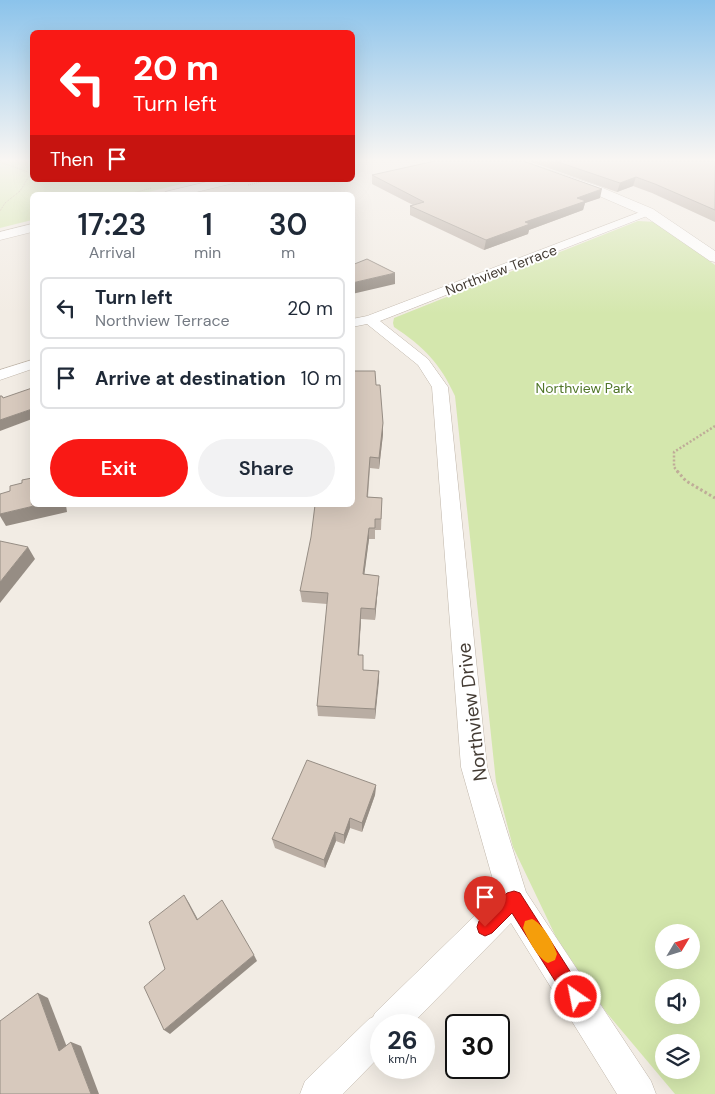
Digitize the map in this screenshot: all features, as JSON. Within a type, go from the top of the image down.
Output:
[{"type":"street","points":[[648,212],[715,258]]},
{"type":"street","name":"Northview Terrace","points":[[361,322],[648,212]]},
{"type":"street","points":[[0,236],[30,228]]},
{"type":"street","name":"Northview Drive","points":[[361,322],[423,362],[440,387],[474,766],[514,899],[638,1094]]},
{"type":"street","points":[[0,375],[30,365]]},
{"type":"street","points":[[398,1014],[514,899]]},
{"type":"street","points":[[318,1094],[370,1042]]},
{"type":"path","points":[[715,426],[674,452],[674,467],[686,481],[715,498]]},
{"type":"green space","points":[[0,212],[30,212],[30,220],[0,228]]},
{"type":"green space","name":"Northview Park","points":[[638,221],[656,222],[715,265],[715,1094],[675,1094],[662,1079],[700,1079],[700,1034],[655,1034],[655,1070],[606,1012],[556,937],[513,847],[496,782],[455,396],[437,365],[423,349],[394,327],[394,318]]},
{"type":"building","points":[[424,212],[554,212],[525,222],[530,224],[486,240]]},
{"type":"building","points":[[367,259],[395,273],[355,282],[355,264]]},
{"type":"building","points":[[355,371],[375,371],[376,385],[380,385],[383,423],[379,458],[370,457],[367,497],[382,498],[381,519],[375,519],[375,528],[369,528],[363,574],[379,576],[375,609],[361,608],[358,655],[363,655],[363,670],[379,671],[375,709],[317,706],[328,593],[300,591],[315,507],[355,507]]},
{"type":"building","points":[[30,389],[30,410],[0,420],[0,396],[3,398]]},
{"type":"building","points":[[30,478],[30,507],[0,514],[0,494],[10,491],[10,486],[22,483],[22,480]]},
{"type":"building","points":[[0,541],[28,547],[0,582]]},
{"type":"building","points":[[307,760],[376,785],[362,823],[350,818],[344,835],[335,832],[324,860],[272,839]]},
{"type":"building","points":[[184,895],[197,920],[222,900],[254,955],[164,1030],[144,987],[165,969],[149,922]]},
{"type":"building","points":[[38,993],[59,1051],[71,1042],[91,1094],[0,1094],[0,1021]]},
{"type":"slow traffic","points":[[532,928],[548,954]]},
{"type":"route","points":[[485,927],[514,899],[576,997]]}]
